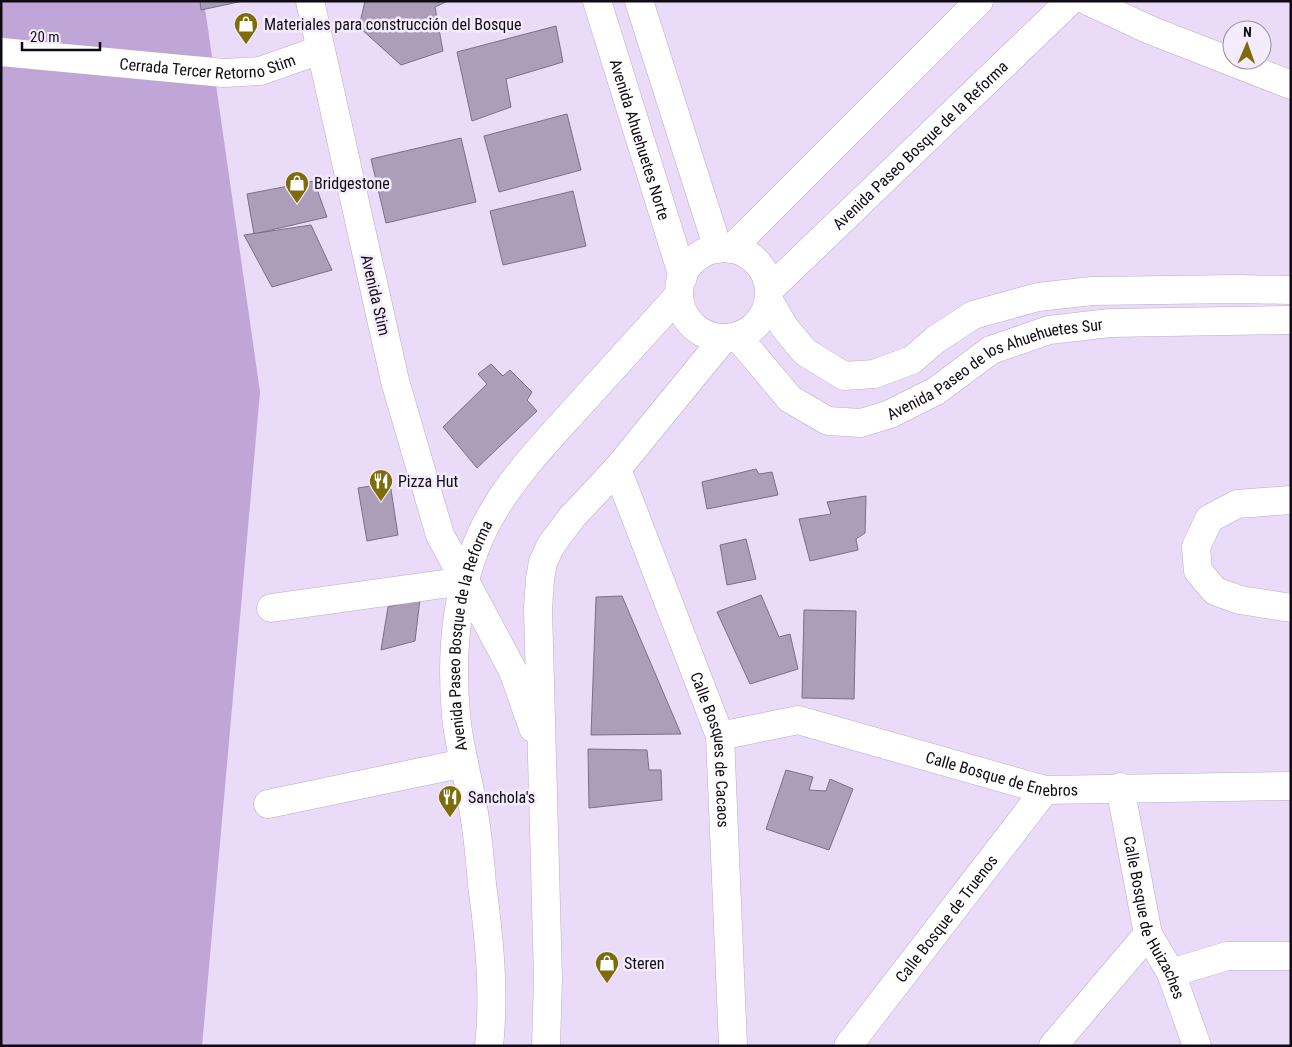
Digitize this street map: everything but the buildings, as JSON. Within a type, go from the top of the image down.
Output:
[{"type":"street","name":"Avenida Stim","points":[[310,1],[395,381],[440,536],[513,671],[541,753]]},
{"type":"street","name":"Avenida Ahuehuetes Norte","points":[[597,1],[681,286]]},
{"type":"street","points":[[639,1],[725,249]]},
{"type":"street","points":[[725,249],[979,1]]},
{"type":"street","name":"Avenida Paseo Bosque de la Reforma","points":[[769,295],[1070,1]]},
{"type":"street","points":[[1088,1],[1150,30],[1289,81]]},
{"type":"street","points":[[1141,1],[1150,30]]},
{"type":"street","name":"Cerrada Tercer Retorno Stim","points":[[1,52],[234,73],[260,71],[320,50]]},
{"type":"street","points":[[769,295],[759,321],[749,330],[730,337],[711,336],[689,322],[682,310],[681,286],[693,261],[704,253],[725,249],[754,260],[763,271],[769,295],[785,328],[805,352],[844,376],[874,374],[912,360],[935,340],[973,315],[1038,297],[1102,291],[1291,290]]},
{"type":"street","name":"Avenida Paseo Bosque de la Reforma","points":[[489,1046],[491,992],[487,927],[474,814],[456,716],[454,674],[457,623],[465,581],[478,542],[490,516],[509,488],[537,452],[681,286]]},
{"type":"street","name":"Avenida Paseo de los Ahuehuetes Sur","points":[[730,337],[790,399],[828,421],[861,423],[890,414],[936,391],[991,350],[1049,330],[1110,323],[1291,320]]},
{"type":"street","points":[[546,1046],[548,979],[538,609],[543,562],[550,545],[572,517],[618,469],[730,337]]},
{"type":"street","points":[[935,340],[963,370]]},
{"type":"street","name":"Calle Bosques de Cacaos","points":[[618,469],[720,736],[732,1046]]},
{"type":"street","points":[[1291,500],[1238,504],[1209,519],[1196,547],[1198,571],[1215,591],[1240,600],[1291,608]]},
{"type":"street","points":[[271,608],[465,581]]},
{"type":"street","name":"Calle Bosque de Enebros","points":[[720,736],[798,720],[1046,790],[1120,787],[1291,786]]},
{"type":"street","points":[[268,804],[464,764]]},
{"type":"street","name":"Calle Bosque de Huizaches","points":[[1120,787],[1148,934],[1171,973],[1198,1046]]},
{"type":"street","name":"Calle Bosque de Truenos","points":[[848,1046],[1046,790]]},
{"type":"street","points":[[1053,1046],[1148,934]]},
{"type":"street","points":[[1171,973],[1227,956],[1291,956]]},
{"type":"shaded area","points":[[1,1],[204,1],[260,392],[202,1046],[1,1046]]},
{"type":"place","name":"Materiales para construcción del Bosque","points":[[246,45]]},
{"type":"place","name":"Bridgestone","points":[[297,204]]},
{"type":"place","name":"Pizza Hut","points":[[381,502]]},
{"type":"place","name":"Sanchola's","points":[[450,818]]},
{"type":"place","name":"Steren","points":[[607,984]]}]
